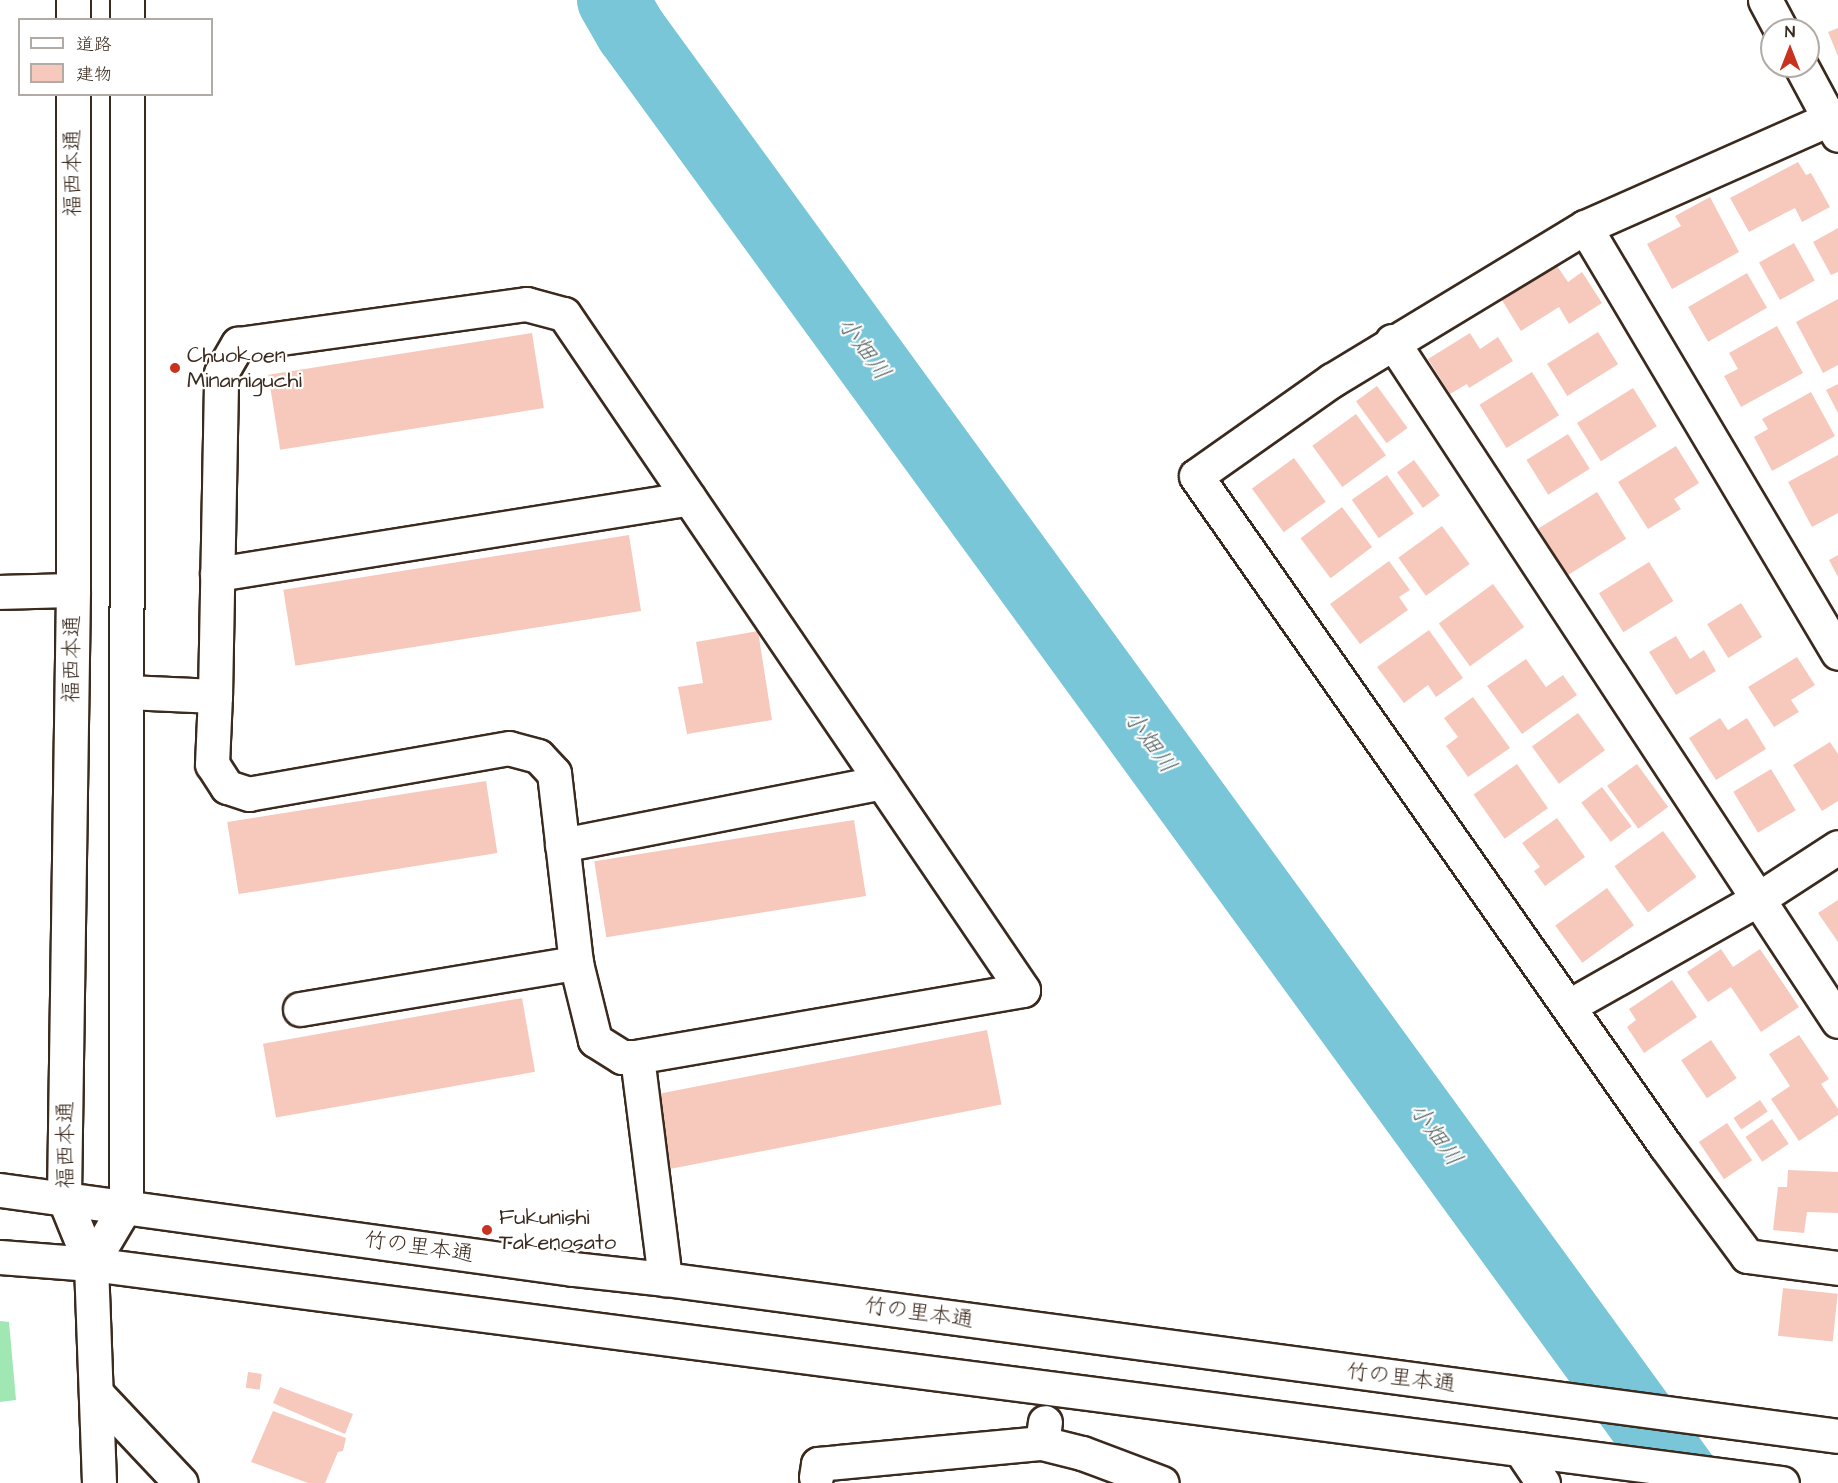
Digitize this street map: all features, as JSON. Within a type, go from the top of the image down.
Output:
[{"type":"street","points":[[73,0],[73,18]]},
{"type":"street","points":[[127,0],[127,18]]},
{"type":"street","points":[[1765,0],[1775,18]]},
{"type":"street","points":[[1808,78],[1836,123],[1585,227],[1392,341],[1332,380],[1196,476],[1665,1145],[1747,1256],[1838,1268]]},
{"type":"street","name":"福西本通","points":[[73,96],[73,590],[64,1198],[91,1263]]},
{"type":"street","points":[[99,1483],[91,1263],[126,1205],[127,96]]},
{"type":"street","points":[[1585,227],[1838,653]]},
{"type":"street","points":[[526,304],[564,314],[1023,990],[637,1057],[622,1057],[595,1040],[576,963],[554,773],[538,756],[509,748],[249,794],[227,787],[212,764],[217,574],[221,373],[238,344],[526,304]]},
{"type":"street","points":[[1392,341],[1838,1021]]},
{"type":"street","points":[[217,574],[689,498]]},
{"type":"street","points":[[0,592],[73,590]]},
{"type":"street","points":[[127,692],[215,696]]},
{"type":"street","points":[[562,846],[882,782]]},
{"type":"street","points":[[1569,1006],[1758,899],[1838,847]]},
{"type":"street","points":[[300,1009],[576,963]]},
{"type":"street","points":[[637,1057],[665,1279]]},
{"type":"street","name":"竹の里本通","points":[[0,1190],[126,1205],[573,1269],[665,1279],[1838,1436]]},
{"type":"street","points":[[0,1257],[91,1263],[1782,1483]]},
{"type":"street","points":[[97,1395],[181,1483]]},
{"type":"street","points":[[816,1477],[818,1464],[1043,1432],[1082,1453],[1162,1483]]},
{"type":"street","points":[[1520,1449],[1543,1483]]},
{"type":"green space","points":[[0,1321],[9,1322],[16,1400],[0,1402]]},
{"type":"building","points":[[1838,28],[1838,56],[1828,32]]},
{"type":"building","points":[[1798,162],[1806,175],[1811,173],[1830,207],[1802,222],[1795,208],[1749,232],[1730,198]]},
{"type":"building","points":[[1710,197],[1739,252],[1672,289],[1647,244],[1681,226],[1675,216]]},
{"type":"building","points":[[1838,228],[1838,272],[1831,275],[1813,242]]},
{"type":"building","points":[[1794,243],[1815,281],[1780,300],[1759,262]]},
{"type":"building","points":[[1555,263],[1568,282],[1582,272],[1602,303],[1569,324],[1559,307],[1521,331],[1500,297]]},
{"type":"building","points":[[1747,273],[1767,308],[1708,342],[1688,307]]},
{"type":"building","points":[[1838,299],[1838,365],[1823,373],[1796,322]]},
{"type":"building","points":[[1777,326],[1803,373],[1741,407],[1724,376],[1738,369],[1729,353]]},
{"type":"building","points":[[1598,332],[1618,364],[1567,396],[1547,364]]},
{"type":"building","points":[[532,333],[544,408],[280,450],[268,375]]},
{"type":"building","points":[[1470,333],[1480,349],[1498,337],[1513,361],[1469,388],[1467,384],[1450,394],[1428,359]]},
{"type":"building","points":[[1532,372],[1559,415],[1506,448],[1479,405]]},
{"type":"building","points":[[1838,384],[1838,413],[1826,390]]},
{"type":"building","points":[[1377,386],[1408,428],[1387,443],[1356,401]]},
{"type":"building","points":[[1633,388],[1657,426],[1601,461],[1577,423]]},
{"type":"building","points":[[1811,392],[1835,436],[1772,471],[1754,437],[1768,429],[1762,419]]},
{"type":"building","points":[[1356,414],[1386,455],[1342,487],[1312,446]]},
{"type":"building","points":[[1568,434],[1590,469],[1548,495],[1526,460]]},
{"type":"building","points":[[1676,446],[1699,483],[1674,499],[1681,509],[1648,529],[1618,482]]},
{"type":"building","points":[[1838,455],[1838,513],[1812,527],[1788,482]]},
{"type":"building","points":[[1294,458],[1326,502],[1284,532],[1252,489]]},
{"type":"building","points":[[1414,460],[1440,496],[1423,508],[1397,472]]},
{"type":"building","points":[[1387,475],[1414,514],[1379,538],[1352,500]]},
{"type":"building","points":[[1597,492],[1626,539],[1568,575],[1538,529]]},
{"type":"building","points":[[1342,507],[1372,547],[1331,578],[1300,538]]},
{"type":"building","points":[[1442,526],[1470,564],[1426,596],[1398,558]]},
{"type":"building","points":[[629,535],[641,611],[295,666],[283,590]]},
{"type":"building","points":[[1838,555],[1838,577],[1829,560]]},
{"type":"building","points":[[1389,561],[1410,590],[1399,597],[1408,610],[1360,644],[1330,604]]},
{"type":"building","points":[[1649,562],[1673,601],[1623,632],[1599,593]]},
{"type":"building","points":[[1493,584],[1524,627],[1470,666],[1439,623]]},
{"type":"building","points":[[1741,603],[1762,637],[1728,658],[1707,624]]},
{"type":"building","points":[[1429,630],[1463,678],[1436,697],[1428,685],[1404,703],[1377,667]]},
{"type":"building","points":[[758,631],[772,720],[687,734],[678,687],[703,683],[696,642]]},
{"type":"building","points":[[1676,636],[1690,659],[1704,650],[1716,671],[1676,695],[1649,652]]},
{"type":"building","points":[[1797,657],[1815,685],[1791,700],[1799,712],[1774,727],[1748,687]]},
{"type":"building","points":[[1526,659],[1546,687],[1563,675],[1577,695],[1522,734],[1487,686]]},
{"type":"building","points":[[1473,697],[1510,748],[1468,777],[1446,746],[1458,737],[1444,718]]},
{"type":"building","points":[[1578,713],[1605,750],[1559,784],[1532,747]]},
{"type":"building","points":[[1720,718],[1728,730],[1747,718],[1766,749],[1716,780],[1689,738]]},
{"type":"building","points":[[1830,742],[1838,754],[1838,801],[1822,811],[1793,765]]},
{"type":"building","points":[[1517,764],[1548,808],[1505,839],[1474,794]]},
{"type":"building","points":[[1637,764],[1668,807],[1638,829],[1607,786]]},
{"type":"building","points":[[1771,769],[1796,810],[1758,833],[1733,792]]},
{"type":"building","points":[[486,781],[497,853],[239,894],[227,822]]},
{"type":"building","points":[[1602,787],[1631,826],[1611,842],[1581,803]]},
{"type":"building","points":[[1557,818],[1585,857],[1545,886],[1534,871],[1540,867],[1522,843]]},
{"type":"building","points":[[854,820],[866,896],[606,937],[594,861]]},
{"type":"building","points":[[1663,831],[1697,877],[1648,912],[1614,866]]},
{"type":"building","points":[[1607,888],[1634,925],[1582,963],[1555,926]]},
{"type":"building","points":[[1838,900],[1838,942],[1818,913]]},
{"type":"building","points":[[1721,949],[1733,967],[1760,949],[1799,1007],[1761,1032],[1731,987],[1708,1002],[1687,972]]},
{"type":"building","points":[[1672,980],[1697,1017],[1644,1053],[1627,1027],[1636,1020],[1629,1009]]},
{"type":"building","points":[[522,998],[535,1072],[276,1118],[263,1044]]},
{"type":"building","points":[[987,1030],[1002,1105],[666,1170],[651,1095]]},
{"type":"building","points":[[1799,1035],[1829,1079],[1821,1084],[1838,1109],[1838,1115],[1799,1141],[1771,1099],[1790,1086],[1769,1054]]},
{"type":"building","points":[[1711,1040],[1737,1078],[1707,1098],[1681,1060]]},
{"type":"building","points":[[1760,1100],[1768,1112],[1741,1130],[1733,1118]]},
{"type":"building","points":[[1772,1119],[1789,1144],[1762,1162],[1745,1137]]},
{"type":"building","points":[[1727,1123],[1752,1160],[1724,1179],[1699,1142]]},
{"type":"building","points":[[1788,1170],[1838,1172],[1838,1213],[1807,1212],[1804,1233],[1773,1230],[1778,1187],[1787,1187]]},
{"type":"building","points":[[1783,1288],[1838,1294],[1833,1341],[1778,1336]]},
{"type":"building","points":[[248,1372],[262,1374],[260,1390],[246,1388]]},
{"type":"building","points":[[280,1387],[353,1414],[345,1434],[273,1403]]},
{"type":"building","points":[[273,1411],[346,1438],[343,1451],[338,1452],[325,1483],[308,1483],[251,1462]]},
{"type":"waterway","name":"小畑川","points":[[613,0],[631,31],[1688,1483]]},
{"type":"place","name":"Chuokoen Minamiguchi","points":[[175,368]]},
{"type":"place","name":"Fukunishi Takenosato","points":[[487,1230]]}]
